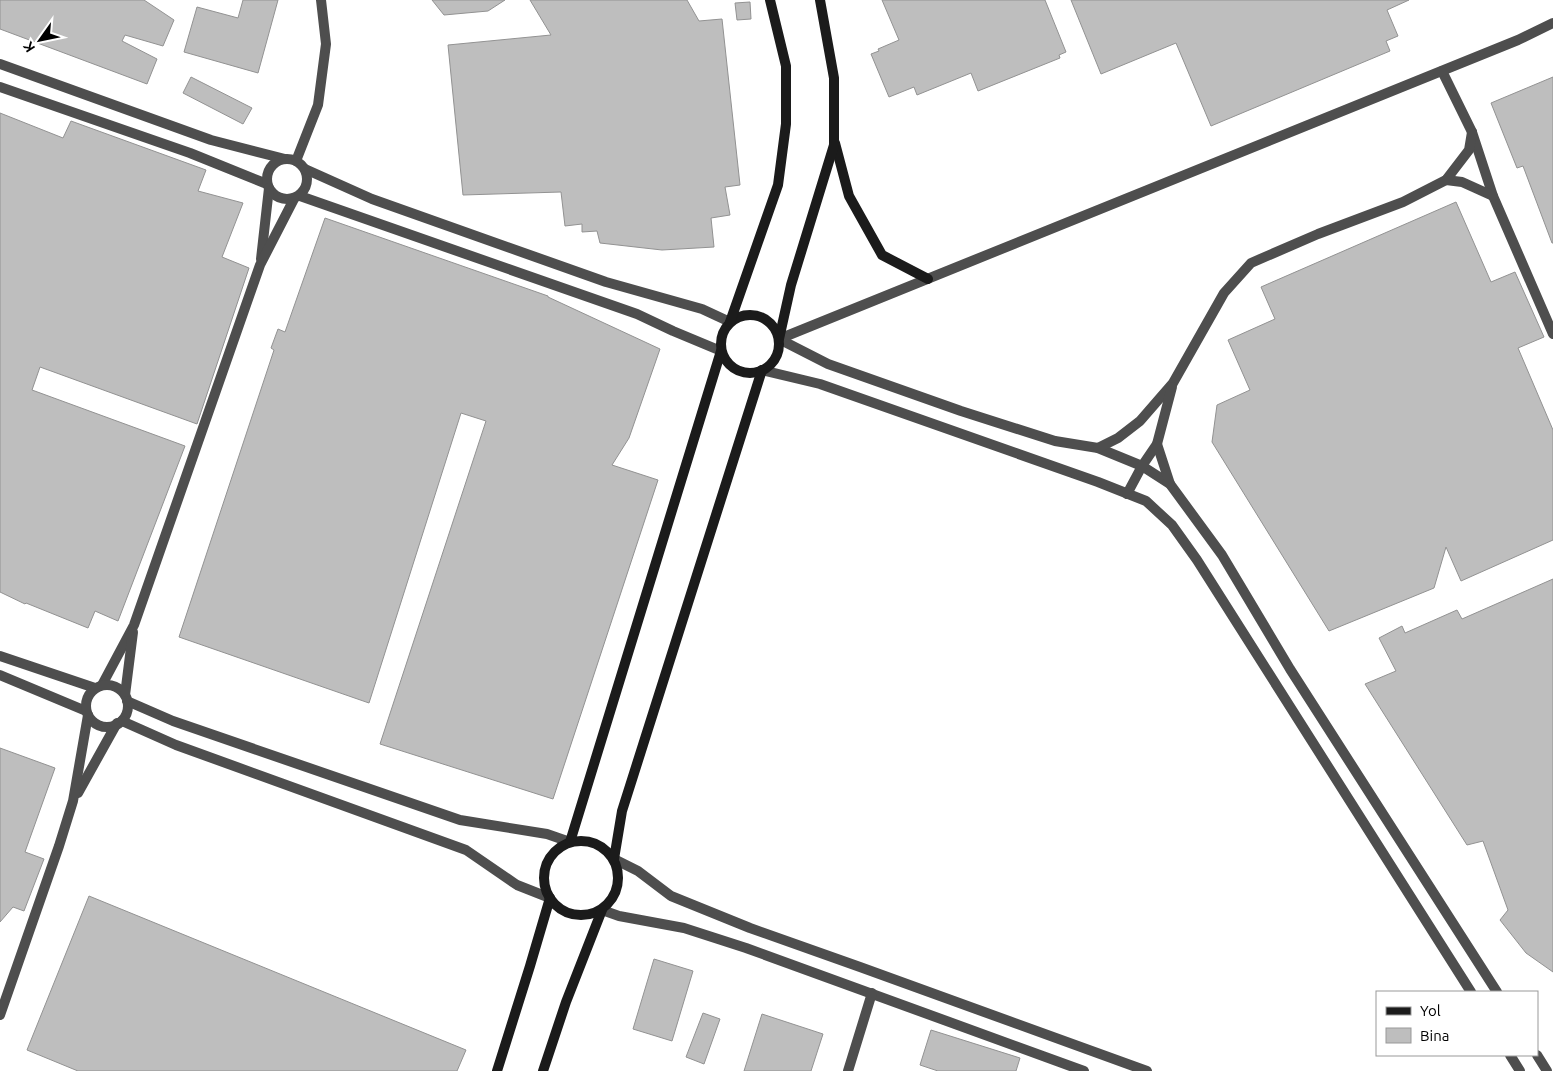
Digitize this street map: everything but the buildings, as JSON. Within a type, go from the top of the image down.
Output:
[{"type":"street","points":[[296,161],[318,105],[326,44],[321,0]]},
{"type":"street","points":[[570,842],[721,350],[721,336],[730,322],[778,185],[786,124],[786,66],[770,0]]},
{"type":"street","points":[[0,87],[190,153],[268,186],[277,197],[282,199],[297,197],[365,217],[637,314],[721,350],[725,360],[736,369],[748,373],[762,370],[768,366],[775,359],[779,349],[779,339],[791,285],[834,145],[834,78],[820,0]]},
{"type":"street","points":[[779,339],[1518,40],[1553,23]]},
{"type":"street","points":[[0,64],[211,140],[296,161],[307,174],[307,186],[297,197],[260,265],[134,625],[98,687],[87,699],[87,713],[73,801],[0,1016]]},
{"type":"street","points":[[1442,71],[1472,132],[1494,196],[1553,334]]},
{"type":"street","points":[[1098,448],[1118,438],[1140,421],[1173,383],[1224,293],[1251,263],[1318,234],[1403,202],[1446,180],[1468,150],[1472,132]]},
{"type":"street","points":[[834,140],[849,196],[882,255],[928,279]]},
{"type":"street","points":[[260,265],[269,170],[273,165],[285,159]]},
{"type":"street","points":[[304,169],[372,199],[606,282],[702,309],[730,322]]},
{"type":"street","points":[[1446,180],[1462,182],[1494,196]]},
{"type":"street","points":[[730,322],[747,314],[761,317],[770,322],[776,330],[779,339],[828,364],[961,411],[1055,441],[1098,448],[1142,466],[1170,484]]},
{"type":"street","points":[[762,370],[820,384],[1098,482],[1146,501],[1172,525],[1197,560],[1470,991]]},
{"type":"street","points":[[762,370],[622,810],[614,859],[619,878],[617,891],[602,910],[588,916],[570,915],[552,903],[546,893],[543,880],[545,867],[550,857],[559,848],[570,842],[583,840],[599,845],[614,859],[638,871],[671,896],[750,928],[860,966],[1147,1071]]},
{"type":"street","points":[[1127,494],[1142,466],[1157,444],[1173,383]]},
{"type":"street","points":[[1157,444],[1170,484],[1222,555],[1290,669],[1496,991]]},
{"type":"street","points":[[73,801],[119,722],[126,715],[126,698],[134,625]]},
{"type":"street","points":[[0,656],[98,687],[115,687],[126,698],[173,721],[460,820],[547,834],[570,842]]},
{"type":"street","points":[[0,676],[87,713],[95,724],[109,727],[119,722],[176,745],[466,850],[517,885],[550,898]]},
{"type":"street","points":[[497,1071],[550,898]]},
{"type":"street","points":[[602,910],[619,916],[693,931],[746,948],[1084,1071]]},
{"type":"street","points":[[543,1071],[566,1002],[602,910]]},
{"type":"street","points":[[848,1071],[872,994]]},
{"type":"street","points":[[1511,1056],[1520,1071]]},
{"type":"street","points":[[1538,1056],[1547,1071]]}]
